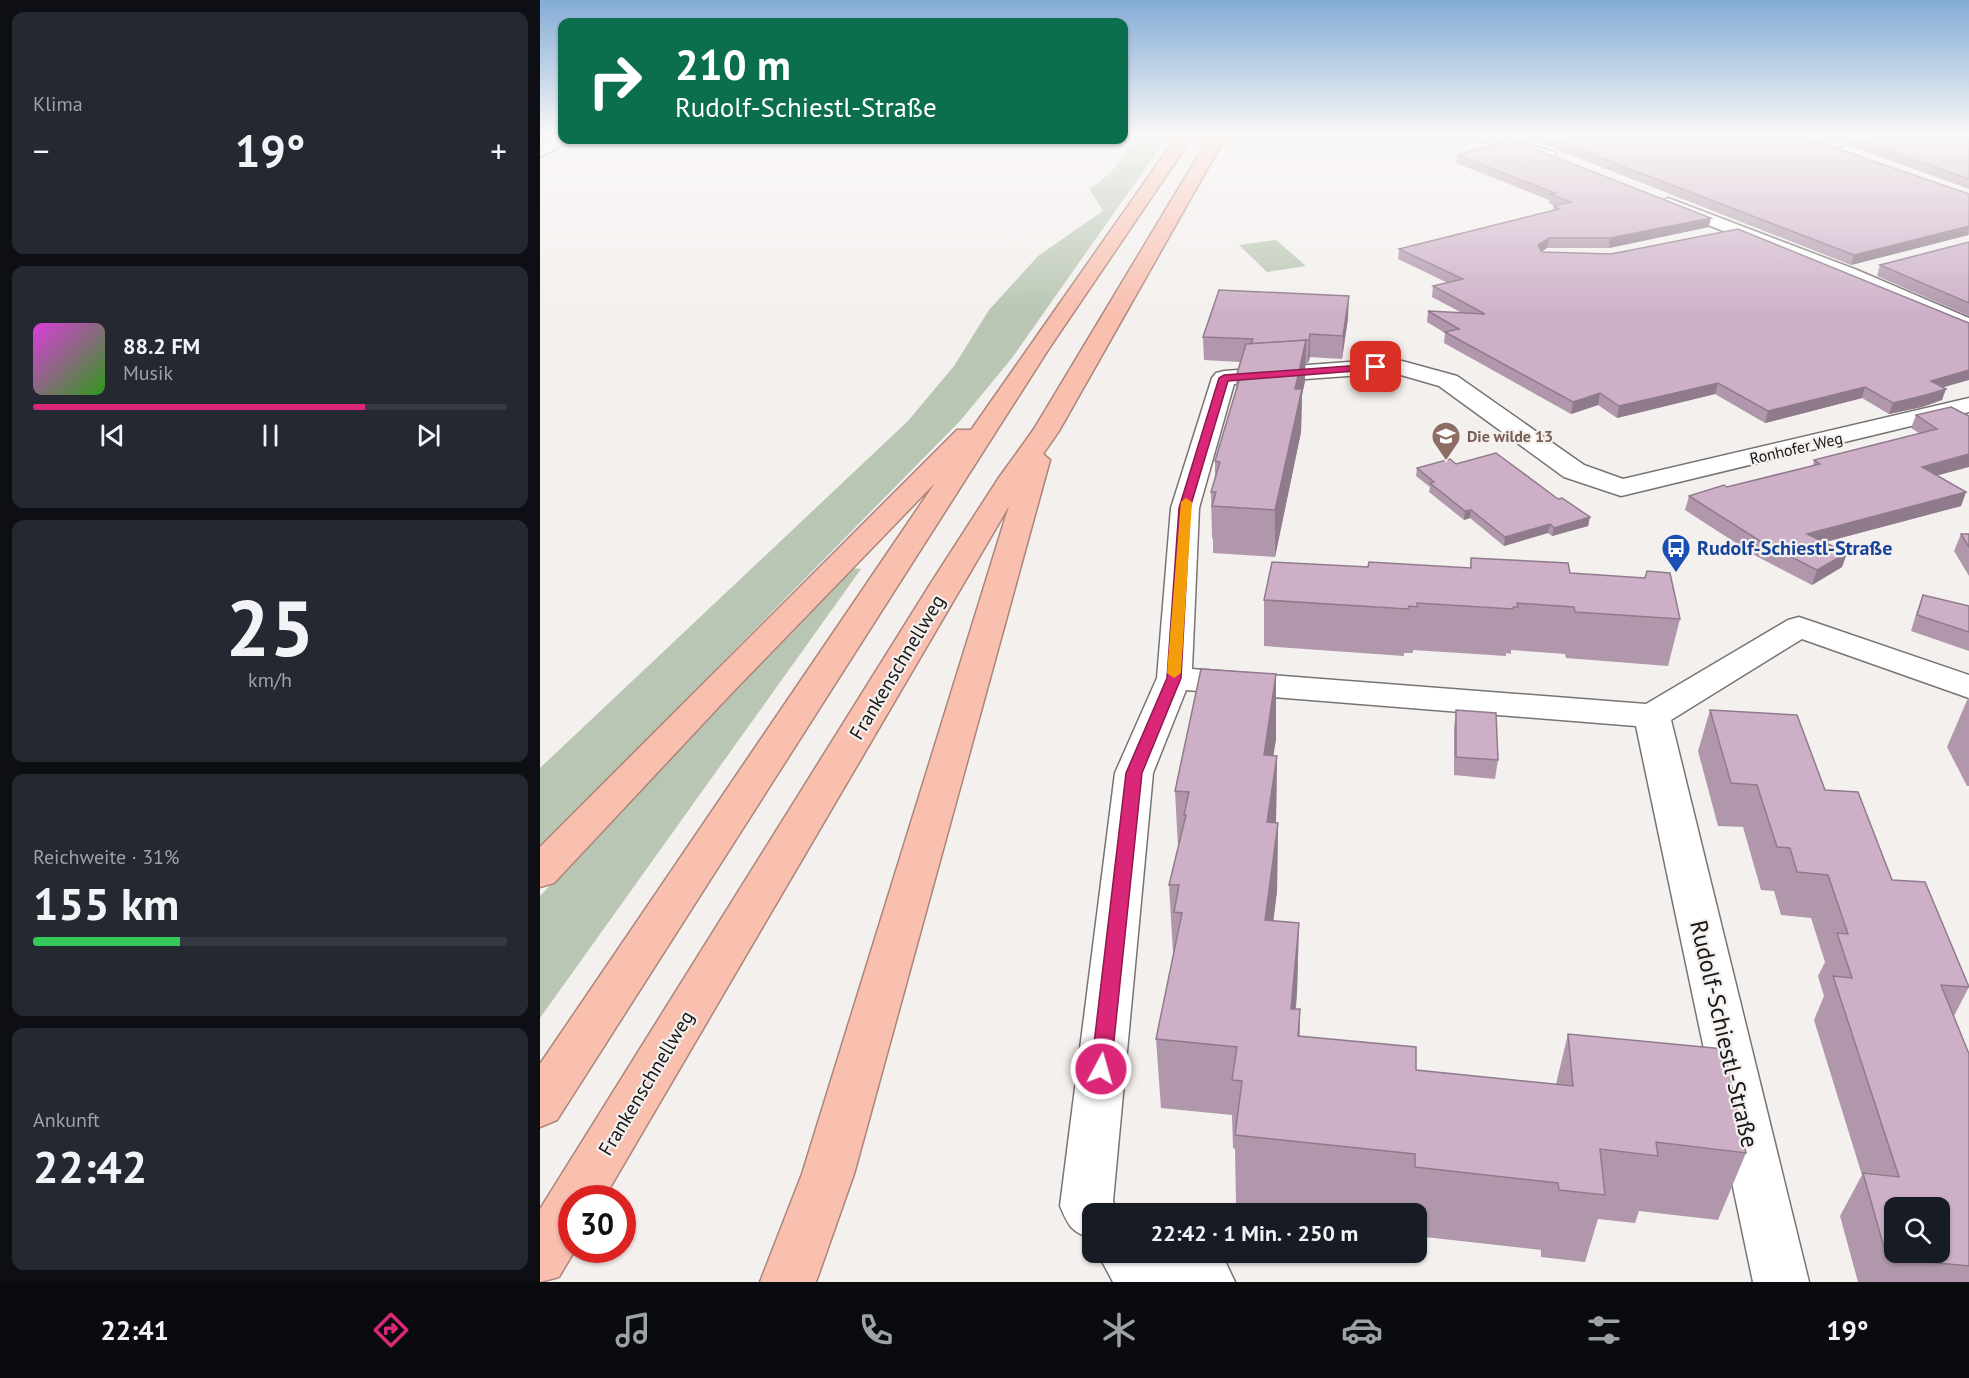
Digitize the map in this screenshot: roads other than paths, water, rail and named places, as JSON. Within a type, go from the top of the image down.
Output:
[{"type":"highway","points":[[540,1105],[1008,394],[1144,196]]},
{"type":"highway","name":"Frankenschnellweg","points":[[584,1185],[945,586],[1012,479],[1046,431],[1183,196]]},
{"type":"highway","points":[[540,872],[778,625],[1008,394]]},
{"type":"highway","points":[[788,1282],[828,1174],[1046,431]]},
{"type":"highway","points":[[814,1282],[814,1265],[828,1174]]},
{"type":"highway","points":[[540,1258],[558,1229]]},
{"type":"street","points":[[1651,196],[1850,274],[1969,326]]},
{"type":"street","points":[[1702,237],[1737,230]]},
{"type":"street","points":[[1850,274],[1882,266]]},
{"type":"street","name":"Ronhofer Weg","points":[[1174,678],[1185,508],[1224,378],[1376,367],[1402,368],[1448,381],[1574,471],[1622,488],[1969,405]]},
{"type":"street","points":[[1086,1203],[1134,773],[1174,678],[1652,716],[1799,627],[1969,687]]},
{"type":"street","name":"Rudolf-Schiestl-Straße","points":[[1652,716],[1780,1282]]},
{"type":"street","points":[[1132,1263],[1141,1274],[1208,1282]]},
{"type":"place","name":"Die wilde 13","points":[[1446,462]]},
{"type":"place","name":"Rudolf-Schiestl-Straße","points":[[1676,574]]}]
